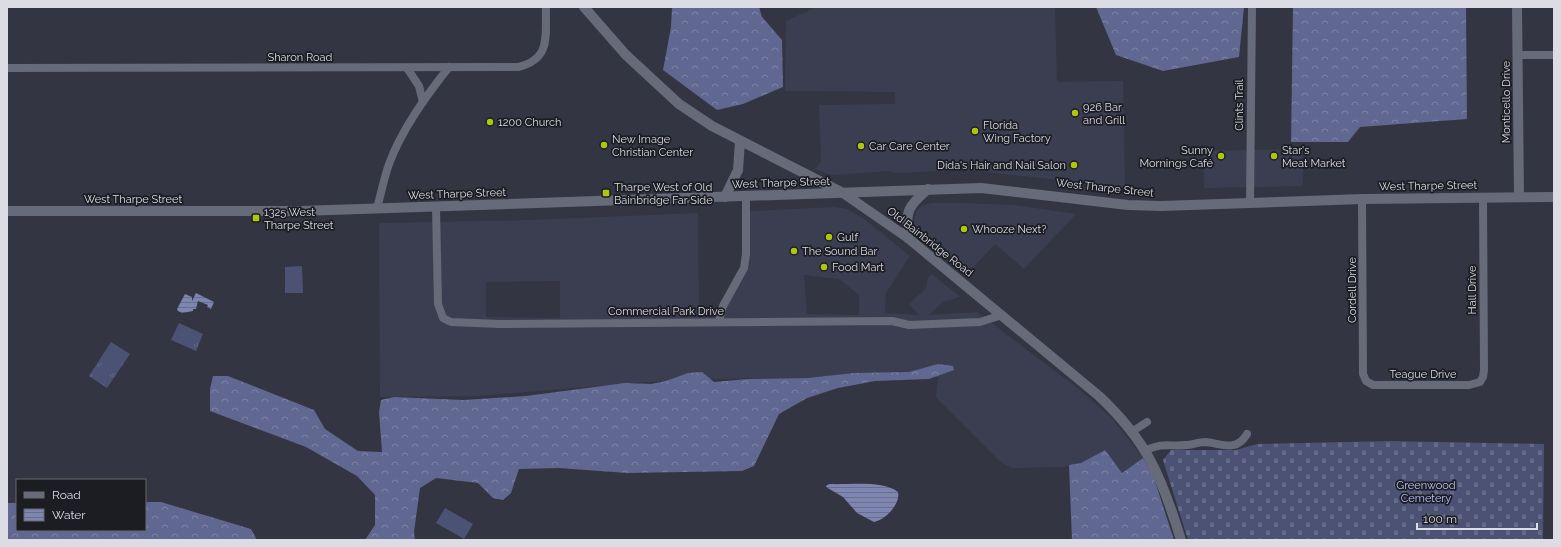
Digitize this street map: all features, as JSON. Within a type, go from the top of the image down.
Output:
[{"type":"main road","name":"Old Bainbridge Road","points":[[584,7],[626,55],[679,104],[712,126],[740,142],[844,194],[908,238],[1099,396],[1133,431],[1146,450],[1165,490],[1181,540]]},
{"type":"main road","name":"Monticello Drive","points":[[1517,7],[1518,197]]},
{"type":"main road","points":[[725,197],[738,170],[740,142]]},
{"type":"main road","name":"West Tharpe Street","points":[[7,210],[300,211],[844,194],[928,189],[981,188],[1011,190],[1128,205],[1161,206],[1362,199],[1554,197]]},
{"type":"main road","points":[[908,238],[907,214],[913,202],[928,189]]},
{"type":"street","name":"Sharon Road","points":[[7,68],[518,67],[532,62],[542,52],[545,43],[546,7]]},
{"type":"street","name":"Clints Trail","points":[[1250,203],[1252,7]]},
{"type":"street","points":[[1517,55],[1554,55]]},
{"type":"street","points":[[377,208],[395,149],[423,102],[449,67]]},
{"type":"street","points":[[407,68],[419,86],[423,102]]},
{"type":"street","points":[[719,321],[723,306],[744,268],[746,254],[746,196]]},
{"type":"street","name":"Hall Drive","points":[[1480,382],[1483,377],[1484,370],[1483,198]]},
{"type":"street","name":"Cordell Drive","points":[[1362,199],[1363,374],[1366,381]]},
{"type":"street","name":"Commercial Park Drive","points":[[436,207],[438,304],[440,313],[446,320],[451,322],[499,324],[719,321],[892,321],[909,325],[980,322],[1002,315]]},
{"type":"street","name":"Teague Drive","points":[[1366,381],[1373,384],[1469,384],[1480,382]]},
{"type":"street","points":[[1133,431],[1147,422]]},
{"type":"street","points":[[1146,450],[1164,444],[1186,445],[1205,442],[1227,447],[1239,444],[1243,441],[1247,434]]},
{"type":"shaded area","points":[[816,7],[1055,7],[1057,82],[1123,81],[1125,187],[967,170],[896,173],[887,171],[835,175],[827,174],[815,169],[821,162],[819,105],[895,104],[895,92],[785,91],[786,21]]},
{"type":"shaded area","points":[[1302,149],[1303,186],[1204,188],[1203,151]]},
{"type":"shaded area","points":[[931,203],[1015,205],[1076,214],[1024,269],[995,244],[969,272],[915,227],[914,220],[917,210],[922,206]]},
{"type":"shaded area","points":[[835,207],[847,209],[863,218],[910,256],[886,293],[885,313],[919,315],[909,304],[926,288],[928,277],[932,274],[960,297],[943,302],[929,315],[977,312],[1080,390],[1112,418],[1143,458],[1121,473],[1105,450],[1081,463],[1062,467],[1012,468],[1002,463],[936,397],[938,377],[748,378],[646,382],[477,396],[380,397],[379,223],[530,220],[698,213],[699,318],[724,315],[728,304],[749,264],[749,212]],"holes":[[[804,275],[839,279],[859,295],[859,315],[807,314]],[[560,281],[560,318],[486,317],[486,282]]]},
{"type":"green space","points":[[672,7],[759,7],[762,17],[782,40],[783,87],[743,104],[717,110],[663,70],[671,27]]},
{"type":"green space","points":[[1096,7],[1244,7],[1239,57],[1163,71],[1116,55]]},
{"type":"green space","points":[[1293,7],[1466,7],[1467,119],[1360,127],[1348,142],[1291,142]]},
{"type":"green space","points":[[302,266],[303,293],[285,293],[285,267]]},
{"type":"green space","points":[[179,323],[203,334],[196,351],[171,340]]},
{"type":"green space","points":[[181,328],[198,336],[193,346],[176,338]]},
{"type":"green space","points":[[111,342],[130,354],[107,388],[89,376]]},
{"type":"green space","points":[[111,350],[122,357],[106,381],[95,374]]},
{"type":"green space","points":[[938,364],[953,366],[954,370],[929,379],[875,381],[838,388],[807,398],[779,414],[754,466],[742,471],[627,473],[559,468],[519,469],[511,493],[503,500],[493,498],[478,483],[436,478],[420,488],[414,532],[415,540],[365,540],[375,525],[375,495],[357,476],[306,447],[210,411],[210,389],[213,376],[228,376],[314,410],[325,429],[358,451],[382,452],[379,412],[381,400],[394,397],[463,400],[526,396],[625,383],[651,384],[666,381],[688,373],[702,372],[714,382],[748,379],[808,378],[854,373],[909,372]]},
{"type":"green space","name":"Greenwood Cemetery","points":[[1389,441],[1544,444],[1543,540],[1188,540],[1163,460],[1171,450],[1236,450],[1257,444]]},
{"type":"green space","points":[[1105,450],[1122,473],[1143,458],[1152,472],[1174,540],[1072,540],[1069,465],[1081,463]]},
{"type":"green space","points":[[146,502],[161,502],[251,529],[256,538],[255,540],[7,540],[7,503],[16,503],[16,531],[146,531]]},
{"type":"green space","points":[[445,508],[473,524],[464,539],[436,523]]},
{"type":"water","points":[[196,293],[214,302],[211,309],[207,307],[208,305],[198,301],[196,309],[193,309],[193,311],[182,313],[178,311],[177,309],[185,294],[192,297],[192,301]]},
{"type":"water","points":[[830,484],[875,484],[892,488],[898,492],[898,497],[895,506],[891,511],[883,518],[874,522],[857,513],[843,497],[826,487]]},
{"type":"place","name":"926 Bar and Grill","points":[[1075,113]]},
{"type":"place","name":"1200 Church","points":[[490,122]]},
{"type":"place","name":"Florida Wing Factory","points":[[975,131]]},
{"type":"place","name":"New Image Christian Center","points":[[604,145]]},
{"type":"place","name":"Car Care Center","points":[[861,146]]},
{"type":"place","name":"Sunny Mornings Café","points":[[1221,156]]},
{"type":"place","name":"Star's Meat Market","points":[[1274,156]]},
{"type":"place","name":"Dida's Hair and Nail Salon","points":[[1074,165]]},
{"type":"place","name":"Tharpe West of Old Bainbridge Far Side","points":[[606,193]]},
{"type":"place","name":"1325 West Tharpe Street","points":[[256,218]]},
{"type":"place","name":"Whooze Next?","points":[[964,229]]},
{"type":"place","name":"Gulf","points":[[829,237]]},
{"type":"place","name":"The Sound Bar","points":[[794,251]]},
{"type":"place","name":"Food Mart","points":[[824,267]]}]
